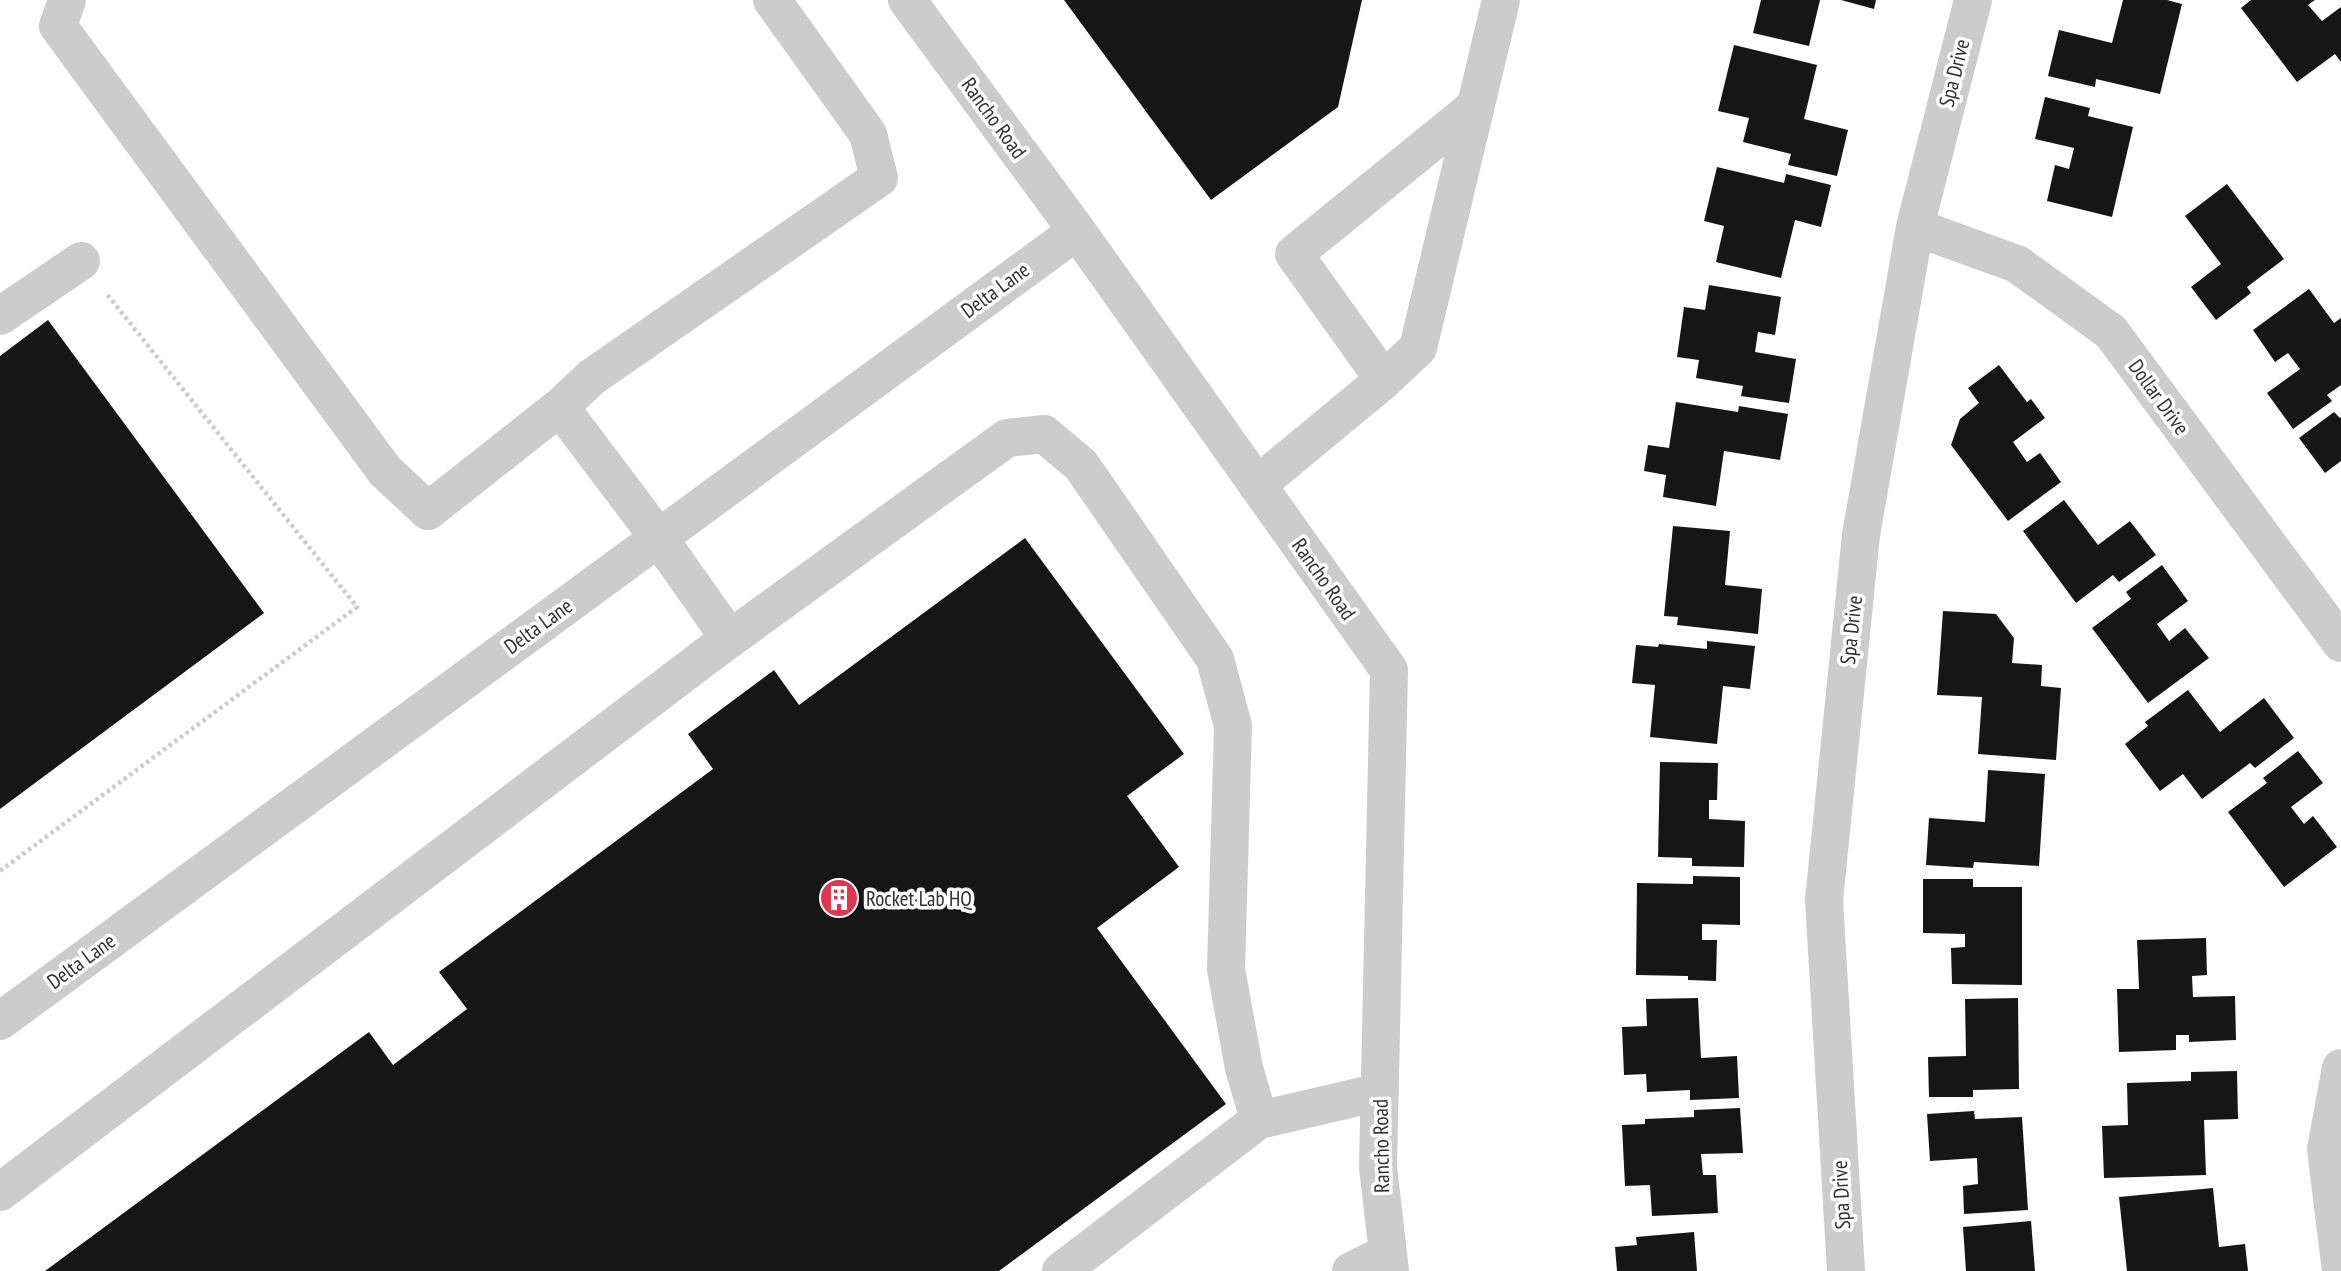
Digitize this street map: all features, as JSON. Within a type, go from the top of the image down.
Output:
[{"type":"street","points":[[67,0],[58,26],[385,471],[428,511],[560,407],[592,377],[879,178],[868,134],[772,0]]},
{"type":"street","name":"Rancho Road","points":[[907,0],[1077,231],[1389,670],[1378,1167],[1389,1262]]},
{"type":"street","points":[[1257,485],[1384,380],[1418,348],[1501,0]]},
{"type":"street","name":"Spa Drive","points":[[1846,1271],[1824,901],[1861,535],[1915,227],[1973,0]]},
{"type":"street","points":[[1384,380],[1294,254],[1475,107]]},
{"type":"street","name":"Dollar Drive","points":[[1915,227],[2017,264],[2111,331],[2341,643]]},
{"type":"street","name":"Delta Lane","points":[[0,1021],[1077,231]]},
{"type":"street","points":[[0,316],[81,261]]},
{"type":"street","points":[[560,407],[659,537],[730,639]]},
{"type":"street","points":[[0,1192],[730,639],[1007,438],[1044,434],[1081,465],[1215,659],[1233,726],[1226,969],[1244,1068],[1259,1121]]},
{"type":"street","points":[[2341,1068],[2326,1149],[2341,1271]]},
{"type":"street","points":[[1061,1271],[1259,1121],[1380,1092]]},
{"type":"street","points":[[1351,1271],[1389,1262]]},
{"type":"path","points":[[0,871],[357,607],[81,261]]},
{"type":"building","points":[[1064,0],[1362,0],[1338,107],[1211,200]]},
{"type":"building","points":[[1761,0],[1820,0],[1809,46],[1753,33]]},
{"type":"building","points":[[1841,0],[1876,0],[1874,9]]},
{"type":"building","points":[[2123,0],[2167,0],[2182,4],[2160,94],[2096,79],[2095,87],[2048,76],[2059,30],[2112,43]]},
{"type":"building","points":[[2251,0],[2315,0],[2308,5],[2322,21],[2341,7],[2341,62],[2335,54],[2297,82],[2241,8]]},
{"type":"building","points":[[1734,45],[1817,65],[1804,119],[1848,130],[1837,176],[1788,165],[1791,154],[1743,142],[1749,118],[1718,111]]},
{"type":"building","points":[[2045,97],[2090,108],[2088,116],[2133,127],[2112,217],[2047,201],[2055,165],[2069,169],[2074,148],[2035,139]]},
{"type":"building","points":[[1717,167],[1784,183],[1786,174],[1831,185],[1821,227],[1795,220],[1781,278],[1716,262],[1724,226],[1704,221]]},
{"type":"building","points":[[2227,184],[2284,259],[2247,287],[2251,293],[2216,320],[2191,287],[2221,264],[2185,216]]},
{"type":"building","points":[[1709,285],[1781,297],[1775,335],[1758,332],[1755,352],[1796,359],[1789,403],[1741,396],[1743,386],[1696,378],[1699,360],[1677,357],[1684,307],[1705,310]]},
{"type":"building","points":[[2309,289],[2334,323],[2341,318],[2341,385],[2327,395],[2332,401],[2293,429],[2267,393],[2300,369],[2288,353],[2275,362],[2253,330]]},
{"type":"building","points":[[48,320],[264,613],[0,809],[0,356]]},
{"type":"building","points":[[1999,365],[2027,402],[2031,399],[2045,418],[2013,442],[2027,462],[2040,453],[2061,482],[2008,521],[1951,445],[1960,419],[1979,403],[1968,388]]},
{"type":"building","points":[[1676,402],[1738,412],[1739,406],[1788,414],[1780,460],[1724,451],[1716,506],[1663,497],[1666,475],[1644,471],[1648,445],[1669,448]]},
{"type":"building","points":[[2334,412],[2341,417],[2341,461],[2325,473],[2299,438]]},
{"type":"building","points":[[2064,500],[2098,545],[2130,521],[2156,555],[2119,582],[2113,575],[2076,603],[2023,531]]},
{"type":"building","points":[[1673,526],[1730,531],[1725,585],[1762,589],[1758,634],[1677,625],[1678,617],[1664,616]]},
{"type":"building","name":"Rocket Lab HQ","points":[[1025,538],[1184,754],[1127,796],[1179,867],[1097,928],[1226,1104],[999,1271],[45,1271],[369,1032],[393,1065],[467,1009],[439,972],[713,769],[688,734],[774,670],[799,705]]},
{"type":"building","points":[[2162,565],[2188,601],[2157,624],[2169,641],[2185,628],[2209,658],[2148,703],[2092,628],[2131,599],[2126,592]]},
{"type":"building","points":[[1943,611],[1996,614],[2014,638],[2012,663],[2042,665],[2041,686],[2061,688],[2056,760],[1978,754],[1982,697],[1937,695]]},
{"type":"building","points":[[1707,641],[1755,646],[1750,689],[1723,686],[1717,744],[1650,737],[1655,685],[1632,683],[1636,645],[1658,647],[1659,644],[1707,649]]},
{"type":"building","points":[[2188,690],[2220,732],[2264,698],[2294,738],[2255,768],[2250,763],[2202,799],[2183,774],[2160,791],[2125,744],[2148,726],[2145,722]]},
{"type":"building","points":[[2298,751],[2323,783],[2291,807],[2304,824],[2313,816],[2337,847],[2284,887],[2228,812],[2267,783],[2263,778]]},
{"type":"building","points":[[1660,762],[1718,763],[1717,800],[1709,800],[1709,819],[1745,821],[1744,867],[1692,866],[1692,858],[1658,857]]},
{"type":"building","points":[[1988,770],[2045,774],[2039,866],[1974,862],[1973,868],[1926,865],[1929,818],[1985,822]]},
{"type":"building","points":[[1693,876],[1740,877],[1740,925],[1702,924],[1702,940],[1717,940],[1716,981],[1688,980],[1688,976],[1636,975],[1637,883],[1693,884]]},
{"type":"building","points":[[1923,879],[1973,879],[1973,887],[2022,887],[2022,985],[1952,984],[1951,948],[1965,947],[1965,934],[1923,933]]},
{"type":"building","points":[[2206,938],[2207,975],[2192,976],[2193,997],[2235,996],[2236,1040],[2189,1042],[2189,1035],[2176,1035],[2176,1050],[2119,1052],[2117,989],[2139,989],[2137,940]]},
{"type":"building","points":[[1698,998],[1701,1058],[1737,1056],[1739,1098],[1690,1100],[1690,1090],[1647,1092],[1646,1074],[1624,1075],[1622,1027],[1647,1026],[1646,999]]},
{"type":"building","points":[[2018,998],[2019,1089],[1973,1090],[1973,1097],[1929,1097],[1928,1057],[1966,1056],[1965,999]]},
{"type":"building","points":[[2237,1071],[2238,1119],[2204,1120],[2206,1175],[2104,1178],[2102,1126],[2128,1125],[2127,1083],[2191,1081],[2191,1072]]},
{"type":"building","points":[[1740,1108],[1743,1153],[1701,1154],[1703,1175],[1716,1175],[1718,1213],[1652,1216],[1650,1185],[1625,1186],[1622,1125],[1645,1124],[1645,1119],[1694,1117],[1694,1110]]},
{"type":"building","points":[[1974,1111],[1975,1119],[2022,1117],[2028,1210],[1964,1214],[1963,1186],[1978,1184],[1977,1158],[1930,1161],[1927,1114]]},
{"type":"building","points":[[2213,1188],[2219,1247],[2245,1244],[2248,1271],[2127,1271],[2119,1197]]},
{"type":"building","points":[[2031,1221],[2035,1271],[1966,1271],[1963,1227]]},
{"type":"building","points":[[1694,1232],[1697,1271],[1617,1271],[1615,1247],[1637,1245],[1636,1237]]},
{"type":"place","name":"Rocket Lab HQ","points":[[839,898]]}]
